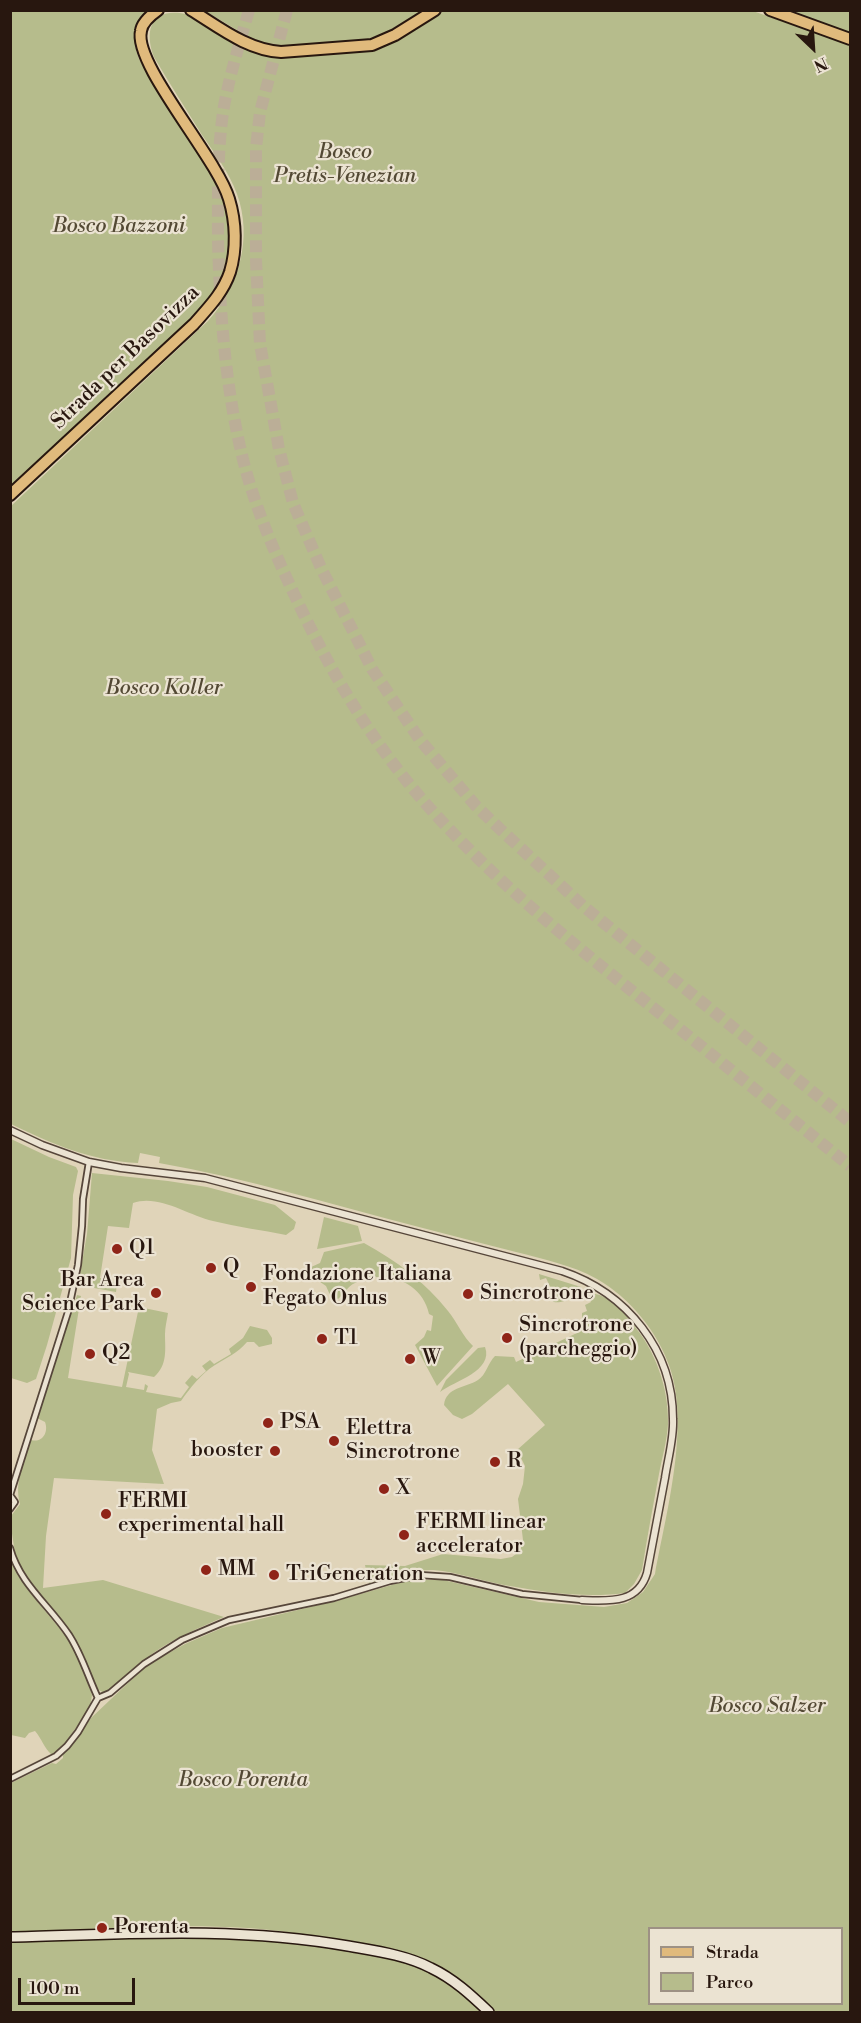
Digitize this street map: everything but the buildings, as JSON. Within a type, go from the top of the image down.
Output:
[{"type":"main road","name":"Strada per Basovizza","points":[[10,495],[194,324],[217,299],[230,272],[234,247],[234,221],[229,198],[217,172],[158,80],[141,48],[142,27],[158,10]]},
{"type":"main road","points":[[191,10],[249,44],[281,52],[372,45],[395,35],[435,10]]},
{"type":"main road","points":[[770,10],[850,39]]},
{"type":"main road","points":[[10,1936],[214,1932],[277,1935],[318,1941],[382,1952],[412,1959],[431,1967],[459,1985],[489,2013]]},
{"type":"street","points":[[10,1130],[42,1145],[89,1162],[205,1178],[499,1254],[572,1275],[594,1284],[619,1301],[648,1335],[664,1366],[671,1394],[673,1432],[649,1564],[643,1583],[636,1592],[624,1599],[582,1600],[522,1594],[443,1576],[420,1575],[334,1598],[229,1620],[161,1652],[110,1693],[98,1698],[67,1746],[48,1762],[10,1779]]},
{"type":"street","points":[[10,1509],[15,1502],[10,1495],[68,1312],[78,1265],[84,1186],[89,1162]]},
{"type":"street","points":[[10,1548],[26,1582],[54,1614],[76,1646],[98,1698]]},
{"type":"green space","points":[[750,10],[850,45],[850,2012],[496,2012],[465,1983],[421,1958],[397,1951],[310,1935],[260,1929],[189,1926],[11,1932],[11,1783],[52,1763],[56,1764],[63,1758],[63,1754],[91,1718],[147,1665],[185,1644],[222,1628],[340,1600],[409,1580],[443,1580],[539,1602],[604,1607],[627,1603],[643,1592],[655,1574],[674,1471],[678,1417],[676,1391],[665,1355],[650,1329],[631,1306],[609,1287],[587,1274],[557,1263],[257,1184],[159,1163],[160,1157],[140,1153],[138,1163],[88,1155],[57,1145],[11,1124],[11,506],[208,321],[228,293],[240,261],[243,245],[242,211],[234,186],[154,57],[151,47],[151,29],[158,17],[175,13],[186,14],[249,50],[268,55],[358,51],[420,25],[443,11]]},
{"type":"green space","name":"Bosco Bazzoni","points":[[11,11],[148,11],[139,22],[135,34],[137,54],[212,174],[225,207],[229,242],[225,266],[218,282],[197,312],[11,486]]},
{"type":"green space","points":[[205,11],[424,11],[383,34],[358,42],[279,47],[257,42]]},
{"type":"green space","points":[[785,11],[850,11],[850,33]]},
{"type":"green space","points":[[11,1139],[76,1167],[78,1171],[73,1195],[71,1258],[36,1379],[27,1383],[11,1378]]},
{"type":"green space","points":[[92,1173],[207,1187],[275,1205],[296,1222],[294,1229],[286,1235],[213,1221],[163,1203],[143,1201],[133,1203],[129,1228],[108,1226],[100,1278],[117,1283],[116,1292],[78,1285],[87,1234]]},
{"type":"green space","points":[[324,1217],[358,1226],[362,1241],[317,1249]]},
{"type":"green space","points":[[364,1243],[388,1257],[420,1281],[448,1311],[473,1346],[437,1386],[415,1345],[424,1337],[427,1330],[431,1331],[433,1316],[429,1314],[419,1293],[400,1280],[378,1277],[353,1284],[338,1299],[330,1295],[326,1286],[310,1275],[309,1268],[320,1263],[324,1252]]},
{"type":"green space","points":[[539,1274],[581,1287],[580,1290],[570,1299],[554,1302],[551,1300],[555,1297],[546,1278],[540,1280]]},
{"type":"green space","points":[[595,1294],[605,1298],[624,1313],[647,1344],[659,1370],[668,1410],[667,1437],[642,1570],[634,1584],[625,1593],[568,1594],[510,1586],[433,1570],[409,1572],[369,1583],[365,1565],[405,1566],[443,1554],[501,1559],[512,1557],[520,1551],[523,1540],[518,1499],[525,1466],[517,1450],[545,1425],[508,1384],[472,1414],[462,1419],[453,1415],[444,1405],[452,1391],[481,1378],[495,1356],[514,1357],[516,1362],[579,1332],[577,1326],[582,1320],[582,1313],[587,1311],[585,1305],[591,1302],[589,1297]]},
{"type":"green space","points":[[77,1295],[81,1296],[68,1378],[122,1387],[139,1307],[168,1313],[165,1357],[162,1367],[154,1377],[128,1372],[126,1387],[144,1390],[145,1384],[148,1386],[146,1392],[181,1398],[189,1387],[185,1383],[192,1375],[197,1379],[206,1371],[202,1366],[210,1360],[214,1364],[231,1354],[229,1349],[243,1338],[250,1326],[267,1330],[272,1338],[272,1344],[259,1347],[254,1342],[247,1342],[236,1352],[205,1373],[181,1401],[157,1409],[152,1450],[164,1484],[54,1478],[46,1536],[43,1588],[103,1580],[224,1617],[160,1648],[104,1693],[97,1689],[83,1654],[70,1631],[34,1589],[16,1560],[11,1527],[11,1516],[20,1504],[19,1480],[31,1440],[41,1439],[46,1430],[45,1422],[37,1418]]},
{"type":"green space","points":[[485,1347],[484,1363],[478,1369],[440,1392],[446,1380],[478,1348]]},
{"type":"green space","points":[[10,1561],[32,1595],[69,1640],[79,1658],[92,1695],[90,1708],[66,1742],[52,1755],[35,1731],[29,1733],[25,1738],[11,1735]]},
{"type":"green space","points":[[180,1937],[288,1943],[331,1948],[400,1961],[436,1975],[482,2012],[11,2012],[11,1942]]},
{"type":"tunnel","points":[[249,10],[226,94],[220,139],[218,240],[225,357],[239,443],[256,503],[281,566],[324,654],[375,738],[414,790],[460,841],[592,959],[850,1166]]},
{"type":"tunnel","points":[[287,10],[260,112],[256,148],[256,260],[260,344],[279,449],[293,503],[321,568],[372,669],[420,740],[476,806],[501,830],[583,906],[850,1122]]},
{"type":"place","name":"Q1","points":[[117,1249]]},
{"type":"place","name":"Q","points":[[211,1268]]},
{"type":"place","name":"Fondazione Italiana Fegato Onlus","points":[[251,1287]]},
{"type":"place","name":"Bar Area Science Park","points":[[156,1293]]},
{"type":"place","name":"Sincrotrone","points":[[468,1294]]},
{"type":"place","name":"Sincrotrone (parcheggio)","points":[[507,1338]]},
{"type":"place","name":"T1","points":[[322,1339]]},
{"type":"place","name":"Q2","points":[[90,1354]]},
{"type":"place","name":"W","points":[[410,1359]]},
{"type":"place","name":"PSA","points":[[268,1423]]},
{"type":"place","name":"Elettra Sincrotrone","points":[[334,1441]]},
{"type":"place","name":"booster","points":[[275,1451]]},
{"type":"place","name":"R","points":[[495,1462]]},
{"type":"place","name":"X","points":[[384,1489]]},
{"type":"place","name":"FERMI experimental hall","points":[[106,1514]]},
{"type":"place","name":"FERMI linear accelerator","points":[[404,1535]]},
{"type":"place","name":"MM","points":[[206,1570]]},
{"type":"place","name":"TriGeneration","points":[[274,1575]]},
{"type":"place","name":"Porenta","points":[[102,1928]]},
{"type":"park label","name":"Bosco Pretis-Venezian","points":[[345,165]]},
{"type":"park label","name":"Bosco Koller","points":[[164,689]]},
{"type":"park label","name":"Bosco Salzer","points":[[767,1707]]},
{"type":"park label","name":"Bosco Porenta","points":[[243,1781]]}]
